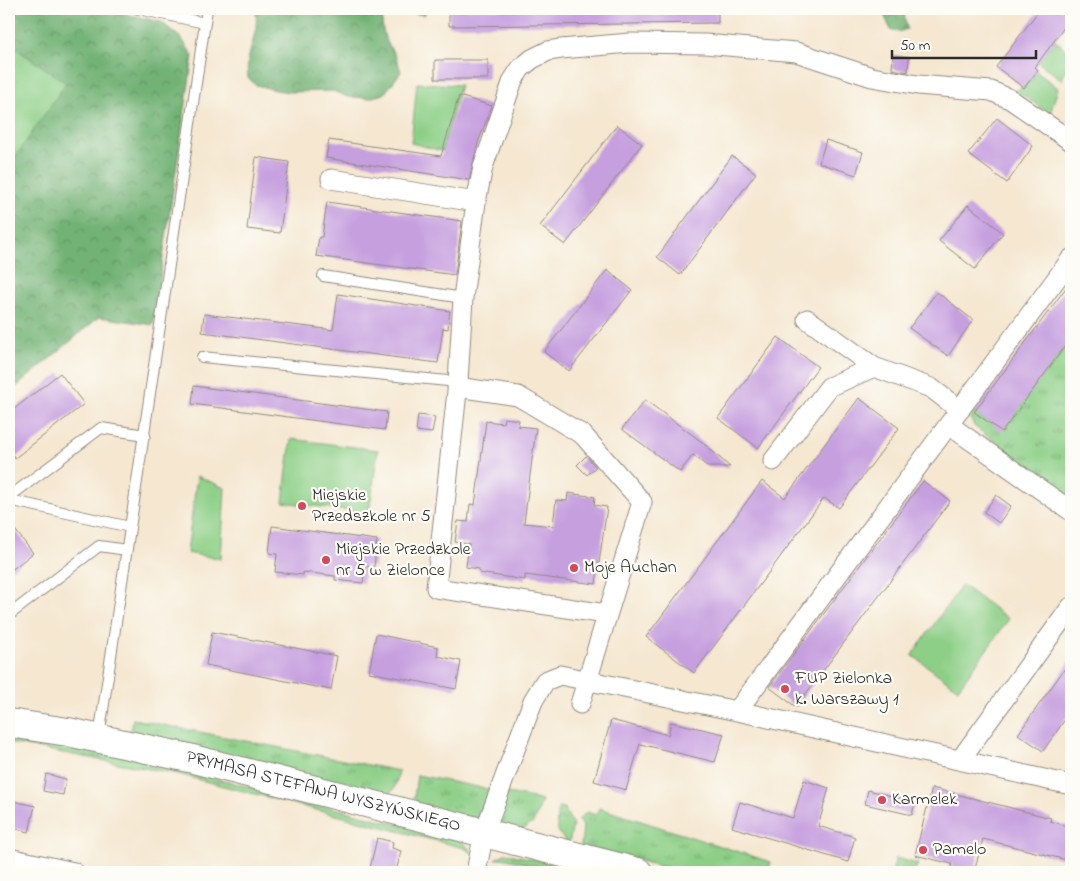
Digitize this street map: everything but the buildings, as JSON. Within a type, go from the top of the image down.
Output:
[{"type":"main road","name":"PRYMASA STEFANA WYSZYŃSKIEGO","points":[[9,723],[99,738],[189,758],[638,872]]},
{"type":"street","points":[[606,614],[436,588],[457,384],[463,298],[476,202],[483,167],[513,80],[521,68],[532,58],[548,51],[630,43],[677,43],[796,52],[872,77],[918,85],[991,91],[1010,99],[1071,141]]},
{"type":"street","points":[[331,179],[476,202]]},
{"type":"street","points":[[737,711],[1071,259]]},
{"type":"street","points":[[807,319],[874,367],[932,388],[955,418],[1071,511]]},
{"type":"street","points":[[772,461],[829,387],[874,367]]},
{"type":"street","points":[[457,384],[518,396],[583,435],[642,502],[606,614],[580,704]]},
{"type":"street","points":[[960,760],[1071,607]]},
{"type":"street","points":[[476,872],[484,833],[533,701],[545,681],[560,675],[737,711],[1071,785]]},
{"type":"street","points":[[9,858],[74,872]]},
{"type":"lane","points":[[138,9],[205,23]]},
{"type":"lane","points":[[99,738],[207,9]]},
{"type":"lane","points":[[323,276],[463,298]]},
{"type":"lane","points":[[202,357],[457,384]]},
{"type":"lane","points":[[9,499],[101,428],[145,435]]},
{"type":"lane","points":[[9,499],[130,527]]},
{"type":"lane","points":[[9,615],[99,546],[127,550]]},
{"type":"green space","points":[[9,9],[105,9],[161,22],[182,39],[193,56],[153,325],[99,317],[9,393]]},
{"type":"green space","points":[[255,9],[429,9],[424,15],[388,10],[383,13],[382,23],[385,38],[401,72],[384,94],[369,98],[348,97],[333,91],[288,92],[256,85],[248,78],[247,69],[256,26]]},
{"type":"green space","points":[[885,9],[903,9],[907,29],[898,32],[891,30],[884,15]]},
{"type":"green space","points":[[1055,40],[1071,54],[1062,80],[1038,62]]},
{"type":"green space","points":[[9,44],[66,83],[9,166]]},
{"type":"green space","points":[[1037,72],[1058,88],[1050,114],[1017,91],[1021,86],[1024,88]]},
{"type":"green space","points":[[417,83],[460,85],[442,151],[411,143]]},
{"type":"green space","points":[[1071,338],[1071,497],[974,426],[971,418],[974,412],[1002,431]]},
{"type":"green space","points":[[291,439],[378,450],[369,513],[283,502]]},
{"type":"green space","points":[[197,476],[225,488],[221,559],[187,553]]},
{"type":"green space","points":[[962,585],[1009,619],[958,689],[912,655]]},
{"type":"green space","points":[[133,719],[399,771],[393,790],[391,793],[383,796],[130,732]]},
{"type":"green space","points":[[9,735],[118,754],[460,840],[472,853],[464,848],[177,774],[9,743]]},
{"type":"green space","points":[[417,775],[542,801],[533,823],[522,830],[420,805],[414,798]]},
{"type":"green space","points":[[559,807],[564,808],[573,825],[569,843],[561,836],[557,827]]},
{"type":"green space","points":[[599,808],[771,862],[768,872],[684,872],[581,846],[583,826],[579,819],[587,812],[596,815]]},
{"type":"green space","points":[[506,853],[563,866],[560,871],[502,858],[495,859]]},
{"type":"green space","points":[[896,858],[918,864],[914,872],[892,872]]},
{"type":"place","name":"Miejskie Przedszkole nr 5","points":[[302,506]]},
{"type":"place","name":"Miejskie Przedzkole nr 5 w Zielonce","points":[[326,560]]},
{"type":"place","name":"Moje Auchan","points":[[574,568]]},
{"type":"place","name":"FUP Zielonka k. Warszawy 1","points":[[785,689]]},
{"type":"place","name":"Karmelek","points":[[882,800]]},
{"type":"place","name":"Pamelo","points":[[923,850]]}]
